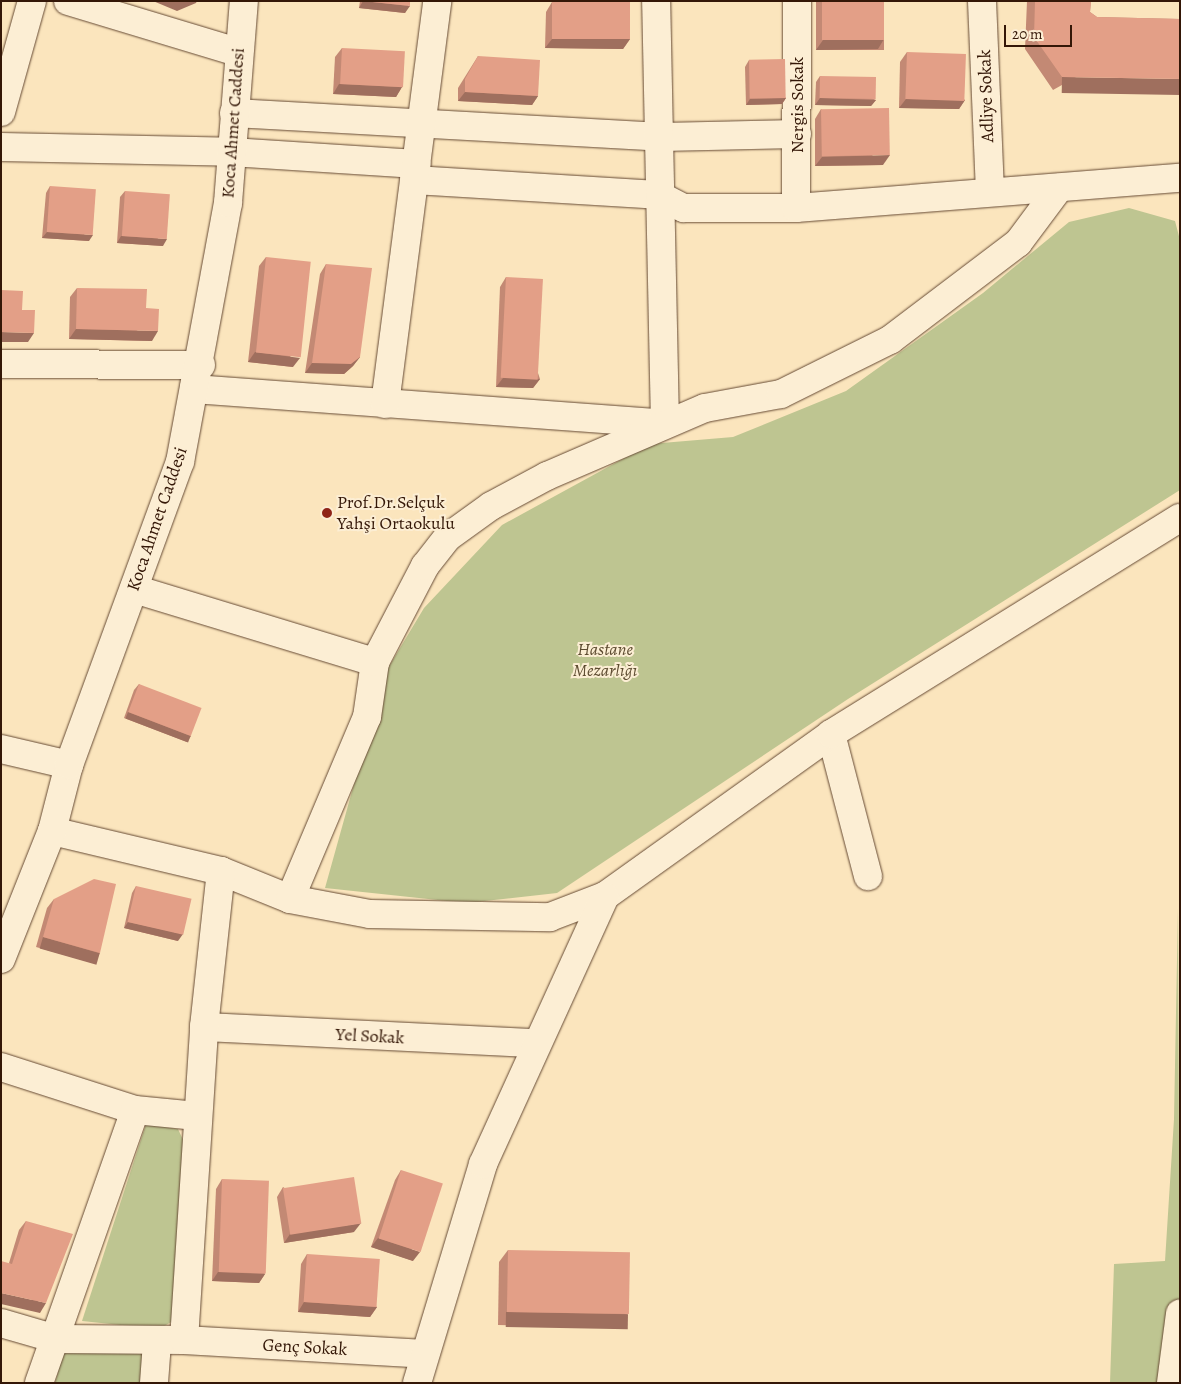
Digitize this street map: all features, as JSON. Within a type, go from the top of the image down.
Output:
[{"type":"street","points":[[1,112],[32,1]]},
{"type":"street","points":[[68,1],[237,52]]},
{"type":"street","name":"Koca Ahmet Caddesi","points":[[1,959],[52,831],[69,765],[180,462],[198,377],[228,203],[237,52],[244,1]]},
{"type":"street","points":[[385,404],[416,172],[419,125],[437,1]]},
{"type":"street","points":[[656,1],[661,136],[658,195],[665,424]]},
{"type":"street","name":"Nergis Sokak","points":[[796,208],[797,1]]},
{"type":"street","name":"Adliye Sokak","points":[[982,1],[990,191]]},
{"type":"street","points":[[234,113],[419,125],[661,136],[797,134]]},
{"type":"street","points":[[1,147],[231,152],[658,195],[684,208],[796,208],[990,191],[1059,188],[1180,178]]},
{"type":"street","points":[[290,899],[367,717],[375,662],[425,566],[448,537],[491,506],[547,476],[705,408],[781,394],[890,340],[1018,243],[1059,188]]},
{"type":"street","points":[[1,364],[198,377],[385,404],[665,424]]},
{"type":"street","points":[[52,831],[221,871],[290,899],[370,914],[550,917],[605,896],[831,734],[1180,518]]},
{"type":"street","points":[[134,588],[375,662]]},
{"type":"street","points":[[831,734],[868,876]]},
{"type":"street","points":[[1,749],[69,765]]},
{"type":"street","points":[[184,1340],[204,1027],[221,871]]},
{"type":"street","points":[[417,1383],[483,1164],[605,896]]},
{"type":"street","name":"Yel Sokak","points":[[204,1027],[537,1043]]},
{"type":"street","points":[[1,1067],[135,1110],[197,1116]]},
{"type":"street","points":[[39,1383],[135,1110]]},
{"type":"street","points":[[1171,1383],[1180,1314]]},
{"type":"street","name":"Genç Sokak","points":[[1,1323],[56,1339],[157,1342],[184,1340],[426,1354]]},
{"type":"street","points":[[154,1383],[157,1342]]},
{"type":"green space","name":"Hastane Mezarlığı","points":[[1129,208],[1175,221],[1180,240],[1180,490],[848,699],[557,893],[466,903],[325,888],[385,673],[424,608],[502,525],[650,444],[733,437],[846,391],[983,293],[1069,222]]},
{"type":"green space","points":[[1178,907],[1180,1383],[1110,1383],[1114,1264],[1165,1261],[1174,1119]]},
{"type":"green space","points":[[146,1124],[178,1129],[185,1144],[173,1321],[159,1329],[82,1321]]},
{"type":"green space","points":[[72,1348],[142,1354],[146,1383],[55,1383],[63,1353]]},
{"type":"building","points":[[363,1],[410,1],[410,6]]},
{"type":"building","points":[[630,1],[630,39],[552,39],[552,2]]},
{"type":"building","points":[[822,1],[884,1],[884,40],[822,40]]},
{"type":"building","points":[[1035,1],[1091,1],[1090,12],[1097,17],[1180,19],[1180,79],[1062,77],[1034,37]]},
{"type":"building","points":[[342,48],[405,51],[403,87],[340,84]]},
{"type":"building","points":[[907,52],[966,54],[964,101],[905,99]]},
{"type":"building","points":[[478,56],[540,60],[538,96],[465,92],[465,79]]},
{"type":"building","points":[[785,59],[786,98],[750,99],[749,60]]},
{"type":"building","points":[[820,76],[876,77],[876,99],[820,98]]},
{"type":"building","points":[[889,108],[890,155],[822,156],[821,109]]},
{"type":"building","points":[[50,186],[96,189],[93,235],[47,232]]},
{"type":"building","points":[[125,191],[170,194],[167,239],[122,236]]},
{"type":"building","points":[[266,257],[311,262],[301,357],[256,352]]},
{"type":"building","points":[[326,264],[372,268],[360,357],[351,364],[312,363]]},
{"type":"building","points":[[506,277],[543,279],[538,380],[501,378]]},
{"type":"building","points":[[77,288],[147,289],[146,308],[159,309],[158,331],[76,329]]},
{"type":"building","points":[[1,290],[23,291],[22,310],[35,310],[34,333],[1,332]]},
{"type":"building","points":[[139,684],[202,708],[191,736],[128,712]]},
{"type":"building","points":[[94,879],[116,884],[100,953],[43,937],[54,899]]},
{"type":"building","points":[[136,886],[192,899],[183,935],[128,922]]},
{"type":"building","points":[[401,1170],[443,1184],[421,1252],[379,1238]]},
{"type":"building","points":[[354,1177],[361,1223],[290,1235],[283,1188]]},
{"type":"building","points":[[222,1179],[269,1181],[266,1274],[219,1272]]},
{"type":"building","points":[[26,1221],[73,1234],[46,1303],[1,1293],[1,1261],[12,1264]]},
{"type":"building","points":[[508,1250],[630,1252],[629,1314],[507,1312]]},
{"type":"building","points":[[307,1254],[380,1259],[376,1307],[304,1302]]},
{"type":"place","name":"Prof.Dr.Selçuk Yahşi Ortaokulu","points":[[327,513]]}]
